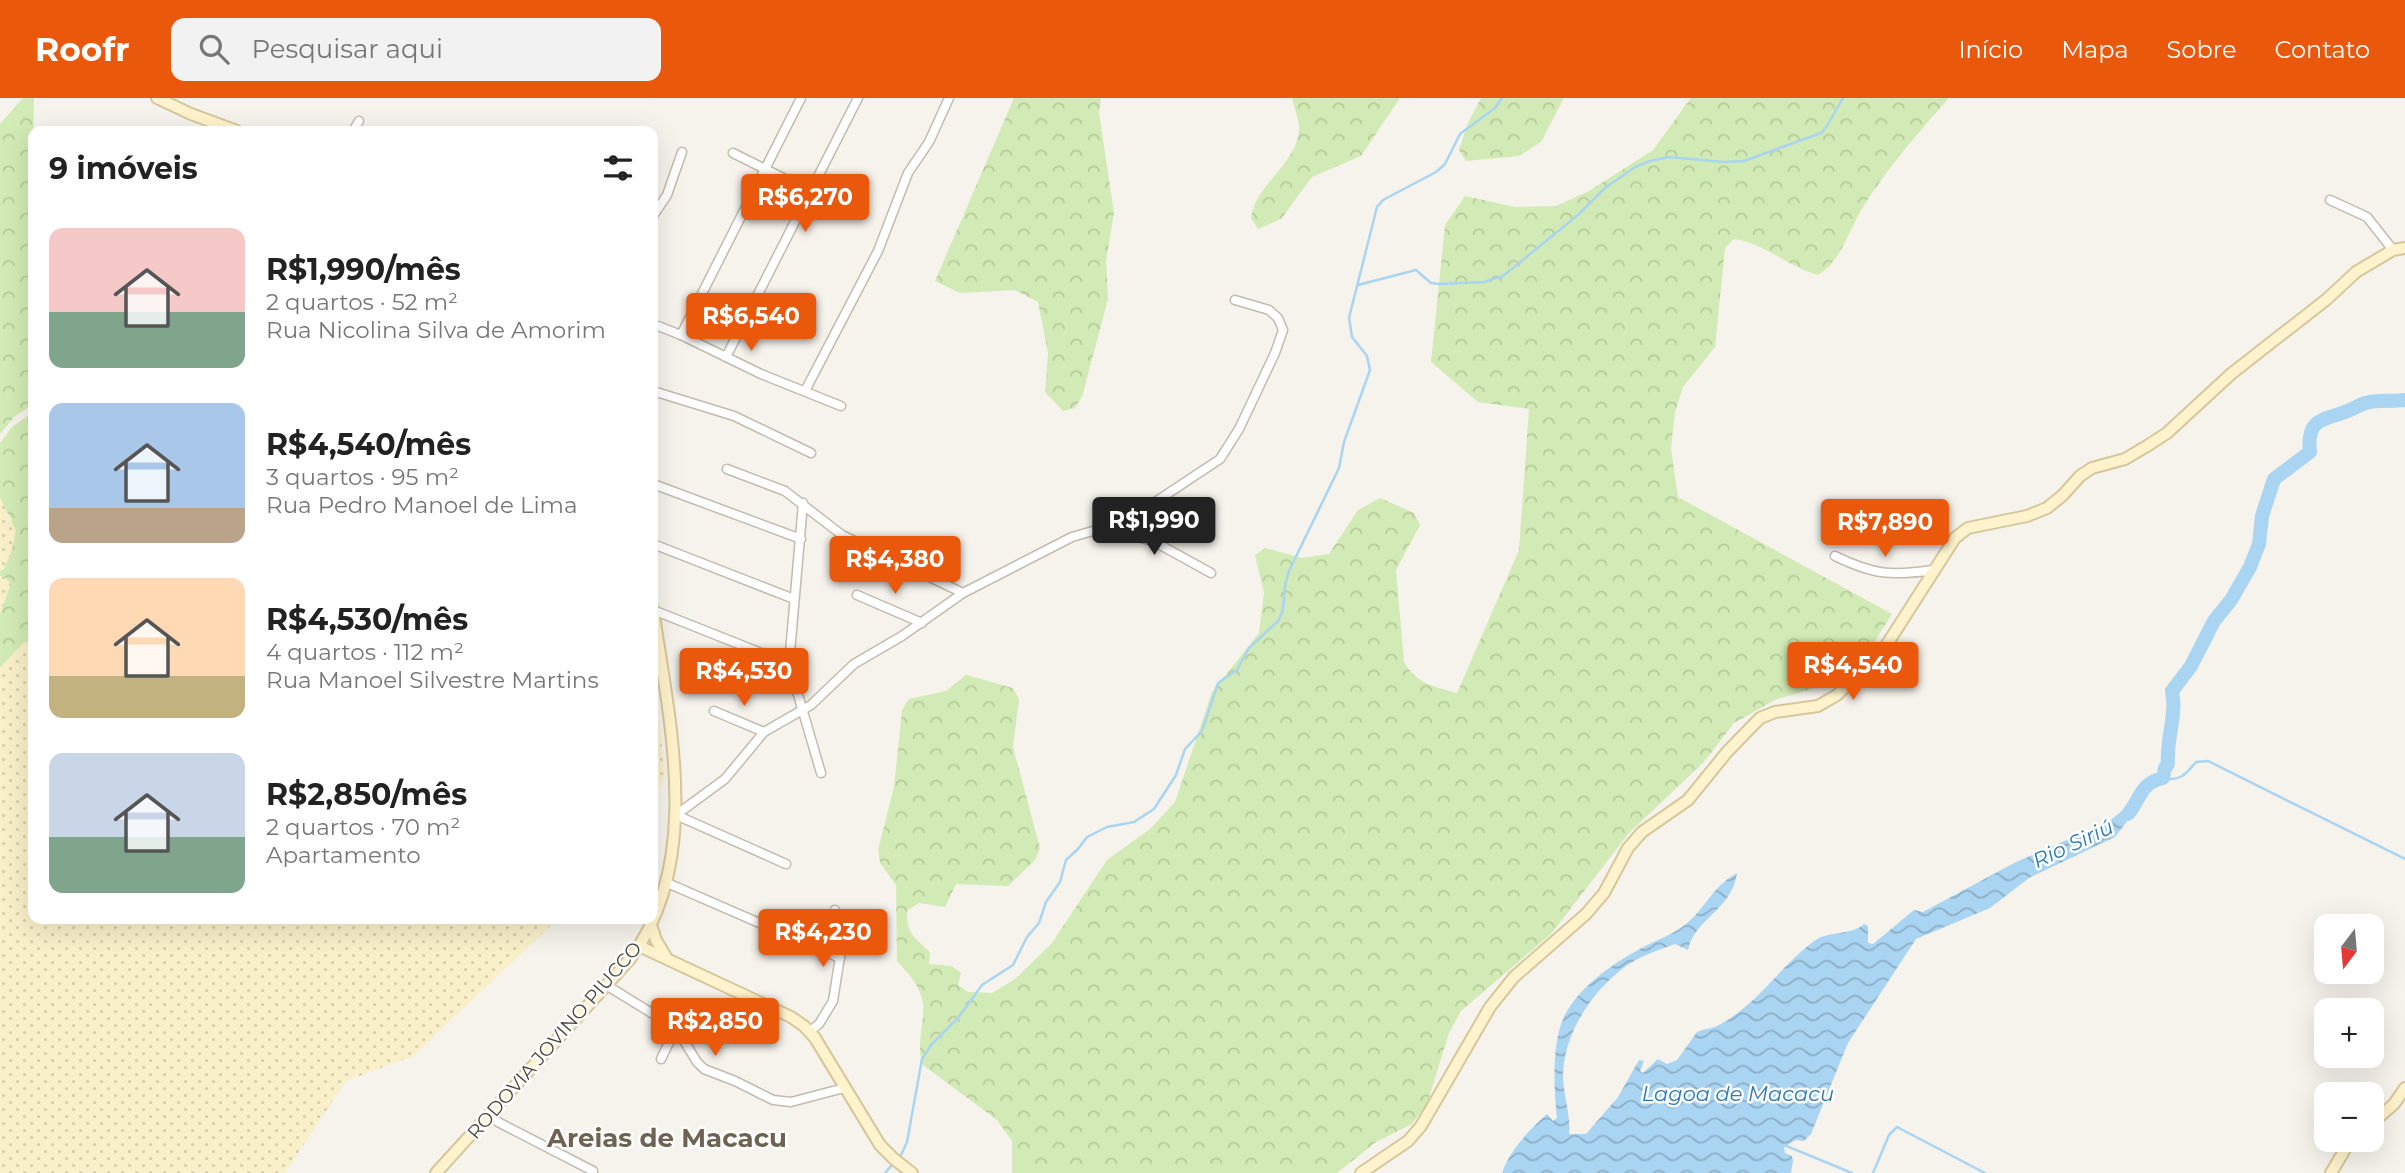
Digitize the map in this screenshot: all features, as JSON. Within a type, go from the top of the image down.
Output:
[{"type":"street","points":[[157,98],[223,126]]},
{"type":"street","points":[[681,335],[801,98]]},
{"type":"street","points":[[726,357],[858,98]]},
{"type":"street","points":[[805,391],[878,251],[908,173],[929,142],[949,98]]},
{"type":"street","points":[[356,126],[359,121]]},
{"type":"street","points":[[658,208],[667,195],[682,152]]},
{"type":"street","points":[[733,153],[806,189]]},
{"type":"street","points":[[1361,1173],[1408,1141],[1421,1126],[1490,1007],[1514,977],[1586,914],[1604,893],[1628,848],[1642,832],[1688,800],[1727,752],[1760,718],[1775,712],[1818,706],[1838,695],[1884,649],[1899,629],[1955,537],[1968,528],[2027,516],[2047,508],[2092,468],[2125,459],[2167,433],[2231,373],[2327,299],[2356,272],[2399,249],[2367,217],[2330,200]]},
{"type":"street","points":[[786,864],[676,815],[725,779],[764,732],[821,696],[854,664],[922,623],[962,593],[1072,537],[1103,528],[1140,512],[1220,459],[1230,447],[1275,353],[1283,330],[1278,318],[1269,310],[1235,300]]},
{"type":"street","points":[[658,326],[761,374],[841,406]]},
{"type":"street","points":[[658,393],[734,416],[811,453]]},
{"type":"street","points":[[727,469],[785,491],[850,540],[962,593]]},
{"type":"street","points":[[658,486],[801,539]]},
{"type":"street","points":[[803,503],[789,664],[821,773]]},
{"type":"street","points":[[1103,528],[1153,541],[1211,573]]},
{"type":"street","points":[[658,546],[794,599]]},
{"type":"street","points":[[1835,556],[1871,571],[1901,574],[1934,570]]},
{"type":"street","points":[[857,595],[922,623]]},
{"type":"street","points":[[658,611],[789,664]]},
{"type":"street","name":"RODOVIA JOVINO PIUCCO","points":[[658,644],[674,755],[676,815],[665,882],[658,904]]},
{"type":"street","points":[[714,711],[764,732]]},
{"type":"street","points":[[665,882],[840,958]]},
{"type":"street","points":[[810,1031],[819,1024],[831,1007],[842,944],[835,910]]},
{"type":"street","points":[[651,925],[668,960]]},
{"type":"street","name":"RODOVIA JOVINO PIUCCO","points":[[436,1173],[606,985],[639,946],[651,925]]},
{"type":"street","points":[[639,946],[791,1017],[810,1031],[880,1145],[912,1173]]},
{"type":"street","points":[[606,985],[676,1028],[704,1069],[773,1100],[791,1102],[844,1088]]},
{"type":"street","points":[[661,1059],[676,1028]]},
{"type":"street","points":[[2384,1113],[2405,1088]]},
{"type":"street","points":[[489,1114],[498,1122],[593,1171]]},
{"type":"street","points":[[2331,1173],[2343,1152]]},
{"type":"green space","points":[[23,98],[34,98],[34,126],[28,126],[28,408],[15,416],[0,434],[0,124]]},
{"type":"green space","points":[[1014,98],[1101,98],[1099,113],[1114,213],[1106,261],[1108,299],[1082,397],[1075,408],[1063,411],[1045,392],[1048,353],[1038,302],[1015,290],[960,293],[935,281]]},
{"type":"green space","points":[[1292,98],[1400,98],[1361,156],[1312,177],[1281,219],[1258,229],[1251,218],[1254,206],[1296,143],[1299,127]]},
{"type":"green space","points":[[1481,98],[1564,98],[1541,142],[1519,156],[1466,161],[1459,150],[1467,125]]},
{"type":"green space","points":[[1691,98],[1949,98],[1884,176],[1833,261],[1818,275],[1745,241],[1734,239],[1725,248],[1715,347],[1683,387],[1675,412],[1671,449],[1678,497],[1892,614],[1865,657],[1837,681],[1775,700],[1734,723],[1703,763],[1629,833],[1551,934],[1461,1011],[1449,1033],[1427,1104],[1412,1124],[1376,1142],[1337,1173],[1012,1173],[1012,1141],[997,1120],[923,1065],[920,1050],[922,998],[914,981],[897,961],[896,885],[880,863],[878,850],[894,787],[902,710],[909,699],[946,691],[966,675],[1013,688],[1019,699],[1013,747],[1040,848],[1035,860],[1008,886],[956,884],[945,907],[919,903],[907,911],[910,930],[930,952],[929,964],[952,966],[961,973],[958,985],[968,992],[992,993],[1015,979],[1052,943],[1107,860],[1150,829],[1175,802],[1212,692],[1259,633],[1264,593],[1255,555],[1265,548],[1302,558],[1329,554],[1358,510],[1380,498],[1414,513],[1420,525],[1396,570],[1404,662],[1420,679],[1457,693],[1519,550],[1529,409],[1478,402],[1431,362],[1445,225],[1465,196],[1515,207],[1556,206],[1589,191],[1653,150]]},
{"type":"green space","points":[[28,416],[28,642],[23,643],[0,668],[0,614],[6,578],[0,576],[0,571],[4,569],[12,519],[3,507],[0,497],[0,443],[12,427]]},
{"type":"sand","points":[[0,497],[16,531],[9,558],[0,571]]},
{"type":"sand","points":[[0,576],[11,584],[0,614]]},
{"type":"sand","points":[[28,642],[28,924],[553,924],[413,1056],[346,1081],[285,1173],[0,1173],[0,668],[23,643]]},
{"type":"sand","points":[[658,715],[665,774],[658,792]]},
{"type":"water","name":"Lagoa de Macacu","points":[[2136,800],[2132,815],[2115,837],[2029,878],[1990,908],[1916,939],[1848,1043],[1811,1134],[1804,1141],[1796,1140],[1784,1147],[1785,1153],[1792,1156],[1791,1173],[1502,1173],[1515,1148],[1547,1114],[1553,1121],[1557,1118],[1556,1050],[1561,1024],[1572,1003],[1608,969],[1685,925],[1719,886],[1737,873],[1728,896],[1697,930],[1688,950],[1675,944],[1631,962],[1591,1000],[1574,1029],[1565,1059],[1563,1082],[1569,1134],[1586,1134],[1618,1097],[1639,1060],[1644,1061],[1640,1071],[1643,1073],[1658,1059],[1667,1064],[1677,1060],[1697,1032],[1717,1026],[1745,1007],[1814,941],[1827,935],[1859,928],[1864,924],[1868,926],[1868,943],[1873,944],[1914,910],[1923,912],[2016,862],[2108,822]]},
{"type":"waterway","points":[[901,1155],[907,1142],[922,1059],[932,1044],[958,1018],[982,985],[1013,965],[1027,937],[1039,923],[1046,902],[1060,882],[1066,860],[1087,837],[1107,827],[1134,822],[1154,809],[1176,775],[1185,749],[1202,731],[1218,683],[1237,670],[1249,648],[1279,620],[1289,571],[1339,468],[1344,442],[1370,370],[1367,356],[1352,337],[1349,318],[1377,207],[1383,200],[1436,172],[1445,164],[1460,134],[1495,108],[1502,98]]},
{"type":"waterway","points":[[1358,285],[1416,270],[1431,283],[1438,284],[1484,282],[1503,276],[1578,215],[1605,188],[1635,167],[1669,157],[1744,161],[1821,133],[1843,98]]},
{"type":"waterway","name":"Rio Siriú","points":[[2128,814],[2145,788],[2155,780],[2163,778],[2168,764],[2172,691],[2191,666],[2214,621],[2231,600],[2250,567],[2259,544],[2262,516],[2274,479],[2310,452],[2311,432],[2319,422],[2362,404],[2405,400]]},
{"type":"waterway","points":[[2163,778],[2178,778],[2196,762],[2208,761],[2405,859]]},
{"type":"waterway","points":[[1873,1173],[1889,1135],[1897,1127],[1985,1173]]},
{"type":"waterway","points":[[1784,1145],[1852,1173]]},
{"type":"waterway","points":[[885,1173],[891,1166]]},
{"type":"district","name":"Areias de Macacu","points":[[667,1138]]}]
